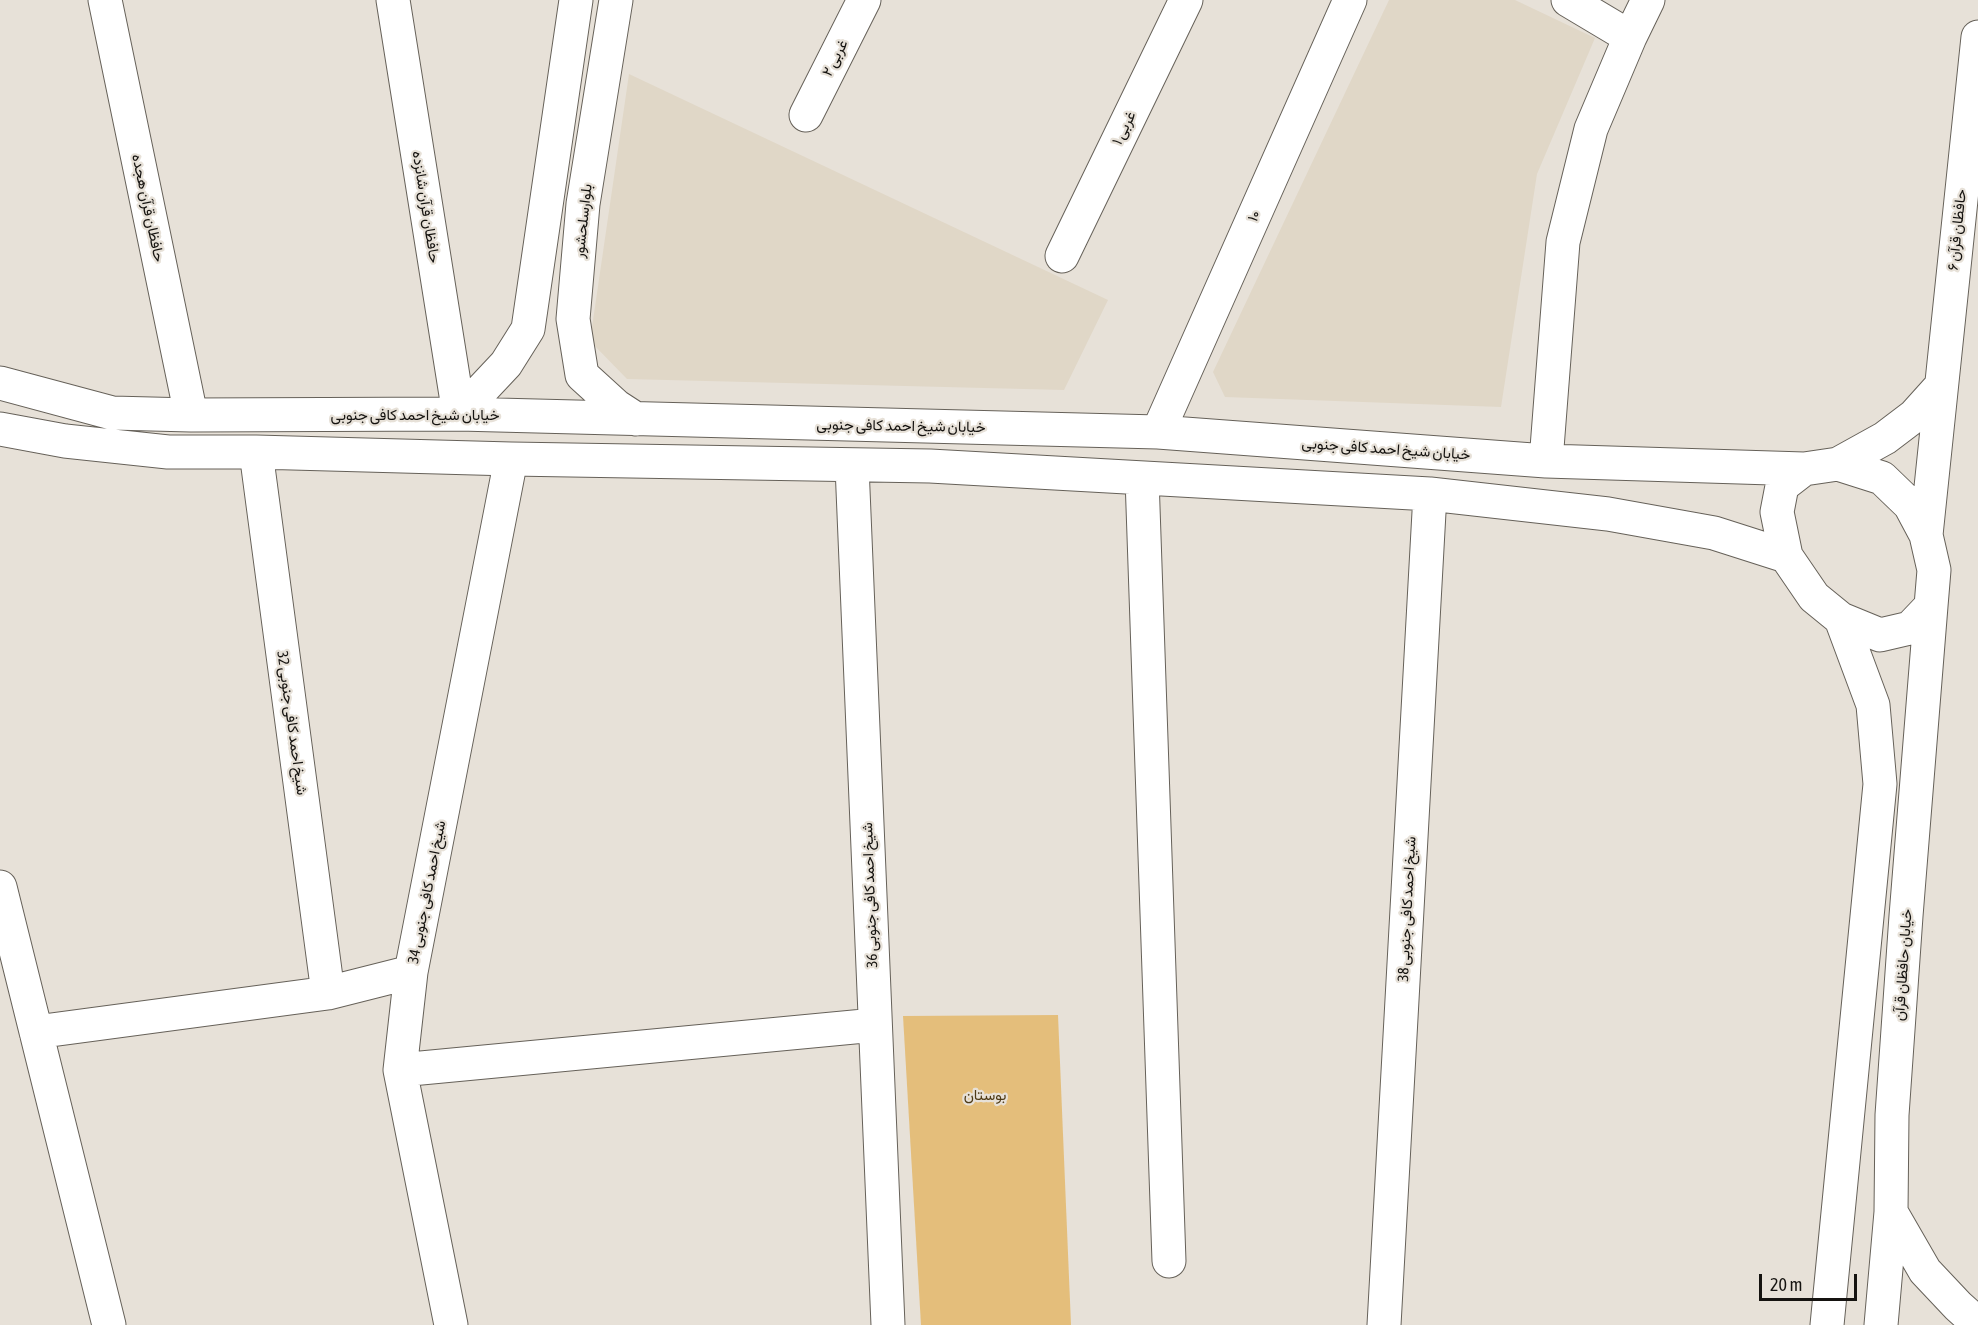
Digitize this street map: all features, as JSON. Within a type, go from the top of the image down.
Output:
[{"type":"street","name":"حافظان قرآن هجده","points":[[105,0],[191,415]]},
{"type":"street","name":"حافظان قرآن شانزده","points":[[393,0],[459,414]]},
{"type":"street","points":[[459,414],[507,364],[528,329],[576,0]]},
{"type":"street","name":"بلوارسلحشور","points":[[616,0],[583,204],[573,319],[582,375],[616,406],[636,419]]},
{"type":"street","name":"۲ غربی","points":[[806,115],[864,0]]},
{"type":"street","name":"۱ غربی","points":[[1062,256],[1186,0]]},
{"type":"street","name":"۱۰","points":[[1158,432],[1350,0]]},
{"type":"street","points":[[1568,0],[1630,37]]},
{"type":"street","points":[[1546,460],[1563,242],[1591,129],[1648,0]]},
{"type":"street","name":"حافظان قرآن ۶","points":[[1926,535],[1978,37]]},
{"type":"street","points":[[542,232],[582,232]]},
{"type":"street","name":"خیابان شیخ احمد کافی جنوبی","points":[[0,383],[112,412],[191,415],[459,414],[1158,432],[1546,460],[1804,469]]},
{"type":"street","points":[[1838,464],[1882,478],[1910,506],[1926,535],[1934,570],[1931,606],[1910,628],[1880,636],[1840,619],[1814,597],[1786,556],[1777,512],[1782,486],[1804,469],[1838,464],[1886,438],[1914,416],[1941,386]]},
{"type":"street","points":[[0,429],[65,441],[168,452],[930,466],[1430,494],[1608,514],[1714,534],[1786,556]]},
{"type":"street","name":"شیخ احمد کافی جنوبی 32","points":[[256,452],[328,993]]},
{"type":"street","name":"شیخ احمد کافی جنوبی 34","points":[[451,1325],[400,1070],[411,972],[511,459]]},
{"type":"street","name":"شیخ احمد کافی جنوبی 36","points":[[852,466],[888,1325]]},
{"type":"street","points":[[1142,478],[1169,1261]]},
{"type":"street","name":"شیخ احمد کافی جنوبی 38","points":[[1384,1325],[1430,494]]},
{"type":"street","name":"خیابان حافظان قرآن","points":[[1881,1325],[1891,1212],[1894,1091],[1931,606]]},
{"type":"street","points":[[1827,1325],[1880,784],[1873,705],[1840,619]]},
{"type":"street","points":[[0,887],[109,1325]]},
{"type":"street","points":[[36,1032],[328,993],[411,972]]},
{"type":"street","points":[[400,1070],[875,1025]]},
{"type":"street","points":[[1891,1212],[1925,1270],[1978,1324]]},
{"type":"shaded area","points":[[1389,0],[1515,0],[1595,38],[1537,174],[1501,407],[1225,397],[1213,372]]},
{"type":"shaded area","points":[[629,74],[1108,300],[1064,390],[627,379],[590,341]]},
{"type":"green space","name":"بوستان","points":[[1058,1015],[1071,1325],[921,1325],[903,1016]]}]
